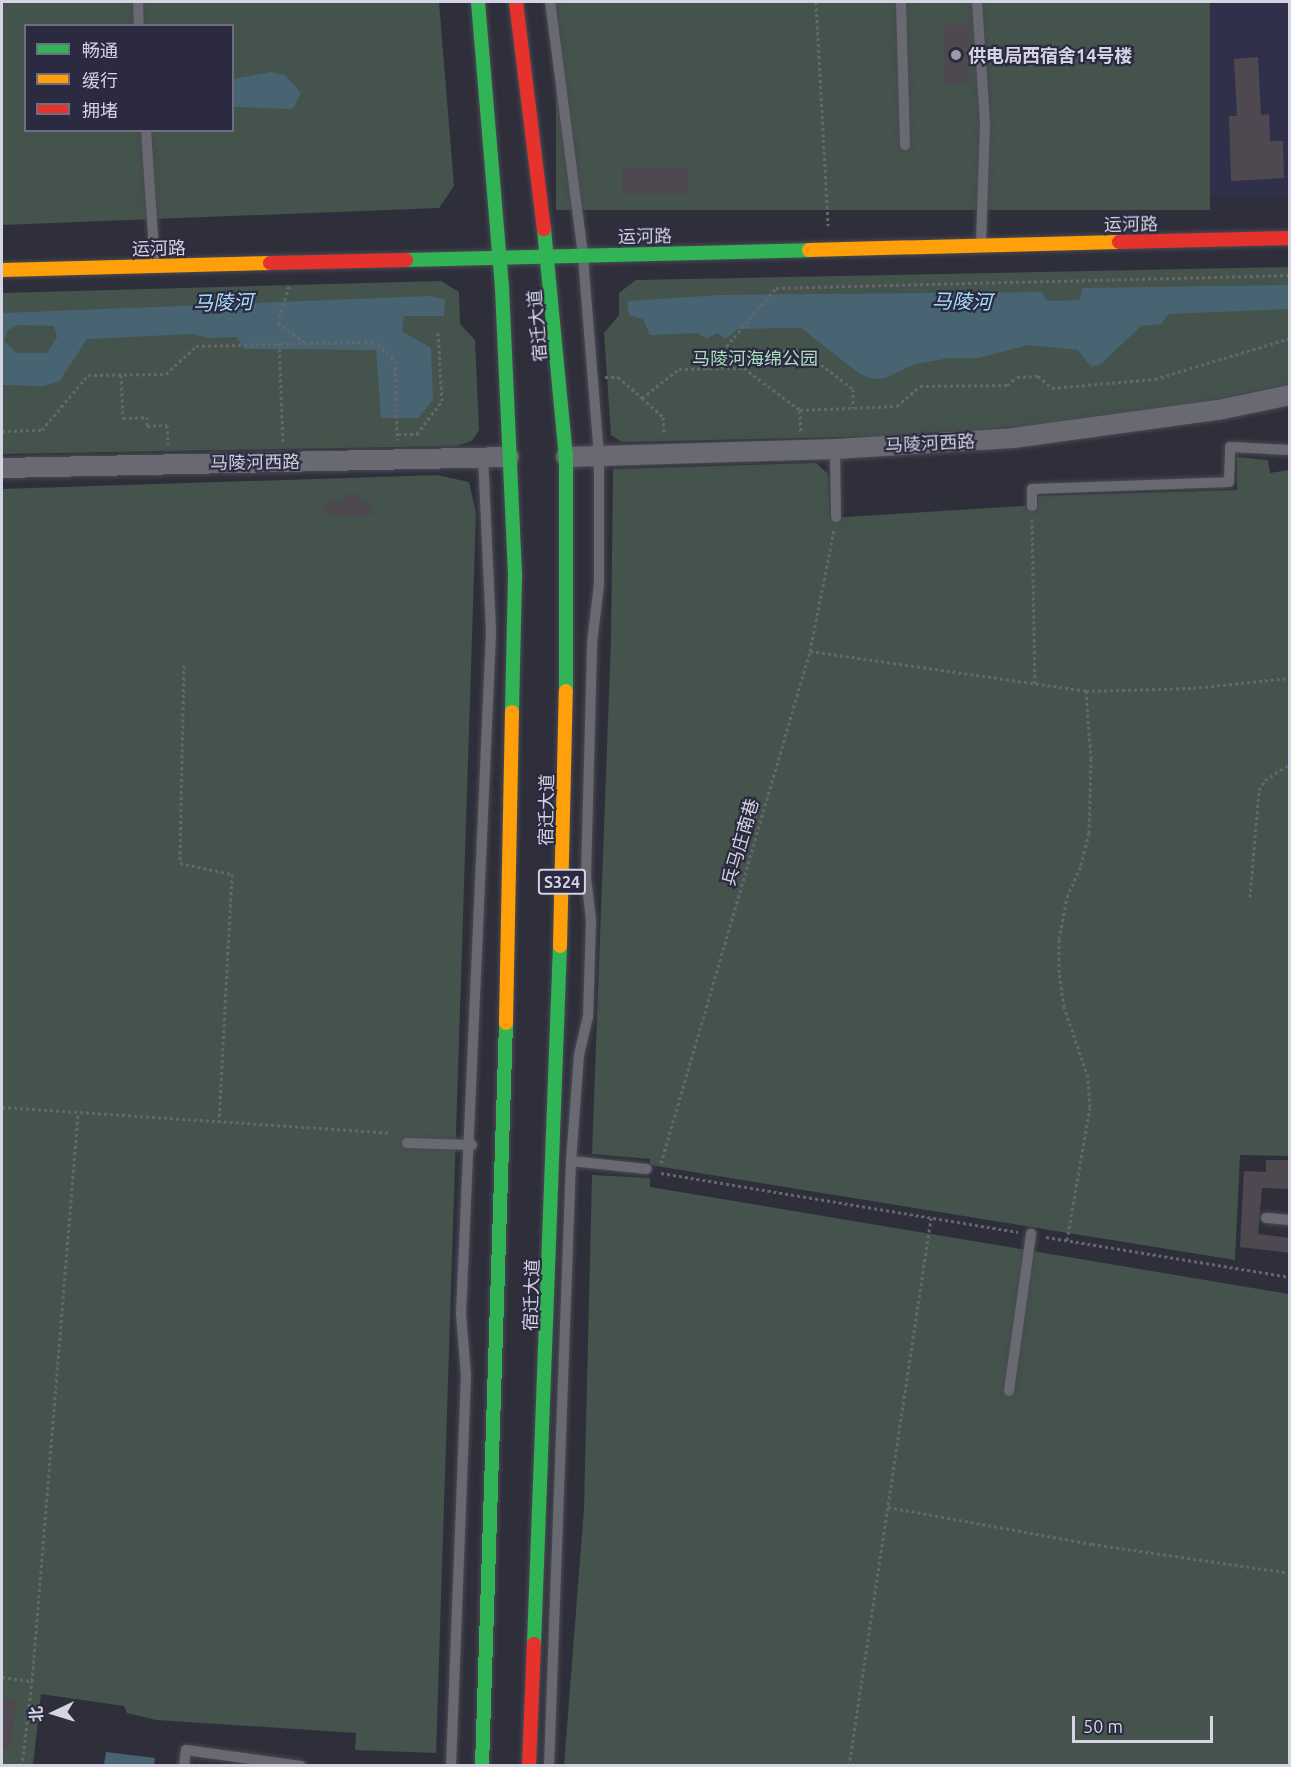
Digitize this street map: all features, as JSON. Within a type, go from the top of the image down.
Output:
[{"type":"main road","name":"宿迁大道","points":[[478,2],[500,258],[515,578],[503,1149],[482,1766]]},
{"type":"main road","name":"宿迁大道","points":[[516,2],[549,256],[566,457],[569,574],[555,1159],[529,1766]]},
{"type":"main road","name":"运河路","points":[[2,270],[1290,238]]},
{"type":"street","name":"马陵河西路","points":[[566,457],[835,449],[1013,438],[1218,410],[1290,395]]},
{"type":"street","name":"马陵河西路","points":[[2,468],[509,457]]},
{"type":"lane","points":[[138,2],[140,24]]},
{"type":"lane","points":[[549,1766],[571,1161],[579,1055],[588,1006],[591,920],[586,877],[592,643],[599,584],[599,456],[583,255],[550,2]]},
{"type":"lane","points":[[901,2],[905,146]]},
{"type":"lane","points":[[977,2],[985,123],[981,245]]},
{"type":"lane","points":[[146,132],[155,266]]},
{"type":"lane","points":[[1032,506],[1032,489],[1229,482],[1230,447],[1290,450]]},
{"type":"lane","points":[[835,449],[836,517]]},
{"type":"lane","points":[[451,1766],[466,1376],[462,1314],[472,1145],[491,631],[483,457]]},
{"type":"lane","points":[[407,1143],[472,1145]]},
{"type":"lane","points":[[571,1161],[653,1170]]},
{"type":"lane","points":[[1266,1218],[1290,1220]]},
{"type":"lane","points":[[1009,1391],[1030,1234]]},
{"type":"lane","points":[[184,1766],[186,1750],[301,1766]]},
{"type":"path","points":[[816,2],[830,249]]},
{"type":"path","points":[[707,369],[714,358],[776,288],[1290,275]]},
{"type":"path","points":[[286,294],[278,323],[306,343]]},
{"type":"path","points":[[2,431],[42,430],[88,375],[166,374],[196,346],[306,343],[378,344],[395,361],[398,434],[417,434],[442,401],[438,332]]},
{"type":"path","points":[[642,398],[679,369],[744,368],[800,410],[897,406],[920,386],[1007,385],[1017,377],[1038,376],[1052,388],[1155,379],[1290,338]]},
{"type":"path","points":[[279,343],[283,462]]},
{"type":"path","points":[[722,368],[735,351],[802,350],[853,388],[853,408]]},
{"type":"path","points":[[121,375],[123,418],[147,417],[147,426],[168,424],[168,465]]},
{"type":"path","points":[[600,378],[618,377],[663,417],[664,432]]},
{"type":"path","points":[[800,410],[802,449]]},
{"type":"path","points":[[1032,506],[1035,685]]},
{"type":"path","name":"兵马庄南巷","points":[[653,1170],[810,651],[836,517]]},
{"type":"path","points":[[810,651],[1086,691],[1181,689],[1290,678]]},
{"type":"path","points":[[184,665],[180,862],[232,874],[219,1123]]},
{"type":"path","points":[[1067,1240],[1090,1107],[1088,1077],[1064,1007],[1059,962],[1067,897],[1081,865],[1089,833],[1091,759],[1086,691]]},
{"type":"path","points":[[1250,897],[1259,790],[1265,780],[1290,764]]},
{"type":"path","points":[[2,1107],[78,1114],[390,1133]]},
{"type":"path","points":[[22,1766],[32,1681],[78,1114]]},
{"type":"path","points":[[653,1170],[1290,1277]]},
{"type":"path","points":[[849,1766],[931,1218]]},
{"type":"path","points":[[888,1507],[1092,1544],[1290,1573]]},
{"type":"path","points":[[2,1677],[32,1681]]},
{"type":"shaded area","points":[[1210,2],[1289,2],[1289,197],[1210,197]]},
{"type":"green space","points":[[2,2],[439,2],[454,186],[439,208],[2,225]]},
{"type":"green space","points":[[556,2],[1210,2],[1210,210],[556,210]]},
{"type":"green space","name":"马陵河海绵公园","points":[[1289,267],[1289,384],[1196,404],[1039,425],[888,436],[622,442],[611,435],[604,333],[619,315],[619,293],[636,280]]},
{"type":"green space","points":[[441,281],[459,292],[460,324],[475,340],[479,430],[472,441],[456,446],[2,454],[2,293]]},
{"type":"green space","points":[[1237,457],[1268,460],[1270,473],[1289,470],[1289,1156],[1240,1155],[1235,1260],[650,1165],[650,1159],[592,1154],[611,639],[613,469],[816,463],[828,474],[830,518],[1038,505],[1038,496],[1237,490]]},
{"type":"green space","points":[[437,475],[469,482],[476,513],[436,1753],[355,1750],[356,1733],[156,1720],[127,1713],[124,1706],[41,1694],[33,1765],[2,1765],[2,489]]},
{"type":"green space","points":[[592,1175],[650,1178],[650,1187],[1289,1294],[1289,1765],[564,1766],[584,1508]]},
{"type":"water","points":[[271,72],[285,75],[301,93],[293,109],[234,107],[234,79]]},
{"type":"water","name":"马陵河","points":[[1289,285],[1289,309],[1169,314],[1161,324],[1141,326],[1101,364],[1091,367],[1078,350],[1029,345],[978,358],[950,358],[915,364],[885,378],[872,379],[860,374],[801,328],[738,329],[725,339],[717,333],[707,339],[698,333],[650,335],[643,319],[629,315],[627,301],[720,295],[1042,292],[1047,301],[1080,300],[1082,288]]},
{"type":"water","points":[[429,296],[445,299],[444,316],[404,316],[402,331],[431,348],[433,400],[418,418],[381,418],[376,350],[244,349],[237,337],[208,338],[193,334],[87,339],[59,382],[43,386],[2,385],[2,313]],"holes":[[[17,325],[54,326],[57,337],[47,353],[17,353],[4,341],[8,330]]]},
{"type":"water","points":[[106,1752],[155,1758],[154,1765],[104,1765]]},
{"type":"building","name":"供电局西宿舍14号楼","points":[[943,25],[969,25],[969,84],[943,84]]},
{"type":"building","points":[[1258,57],[1261,115],[1269,114],[1270,141],[1283,141],[1284,178],[1231,181],[1229,116],[1237,116],[1234,59]]},
{"type":"building","points":[[622,167],[688,167],[688,194],[622,194]]},
{"type":"building","points":[[344,494],[361,494],[361,502],[373,502],[372,516],[325,515],[325,501],[344,501]]},
{"type":"building","points":[[1266,1160],[1290,1160],[1290,1189],[1262,1188],[1258,1234],[1290,1238],[1290,1253],[1240,1247],[1244,1171],[1266,1172]]},
{"type":"building","points":[[2,1698],[17,1700],[11,1748],[2,1748]]},
{"type":"traffic: fast","points":[[478,2],[502,288],[515,578],[512,712]]},
{"type":"traffic: fast","points":[[544,229],[566,457],[566,691]]},
{"type":"traffic: fast","points":[[406,260],[809,250]]},
{"type":"traffic: fast","points":[[534,1644],[560,946]]},
{"type":"traffic: fast","points":[[482,1766],[506,1023]]},
{"type":"traffic: slow","points":[[809,250],[1119,242]]},
{"type":"traffic: slow","points":[[2,270],[270,263]]},
{"type":"traffic: slow","points":[[560,946],[566,691]]},
{"type":"traffic: slow","points":[[506,1023],[512,712]]},
{"type":"traffic: jam","points":[[516,2],[544,229]]},
{"type":"traffic: jam","points":[[1119,242],[1290,238]]},
{"type":"traffic: jam","points":[[270,263],[406,260]]},
{"type":"traffic: jam","points":[[529,1766],[534,1644]]},
{"type":"place","name":"供电局西宿舍14号楼","points":[[956,55]]}]
